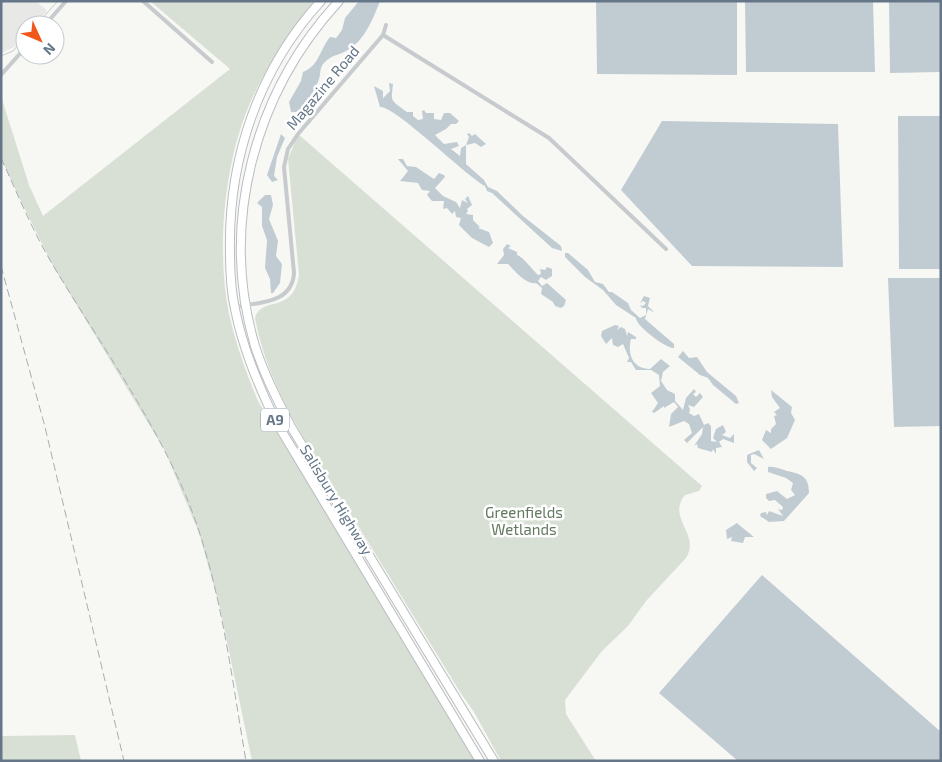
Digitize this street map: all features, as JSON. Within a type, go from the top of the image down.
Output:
[{"type":"highway","name":"Salisbury Highway","points":[[321,1],[301,25],[277,62],[260,94],[240,152],[232,194],[230,236],[234,307],[249,363],[275,420],[480,761]]},
{"type":"highway","name":"Salisbury Highway","points":[[339,1],[299,50],[278,88],[260,128],[249,170],[242,213],[241,256],[246,305],[255,346],[270,386],[290,425],[494,761]]},
{"type":"street","points":[[54,15],[66,1]]},
{"type":"street","points":[[143,1],[212,62]]},
{"type":"street","name":"Magazine Road","points":[[234,307],[279,298],[290,288],[294,273],[284,168],[288,150],[298,134],[383,35],[386,25]]},
{"type":"street","points":[[383,35],[548,138],[666,249]]},
{"type":"street","points":[[1,75],[15,59]]},
{"type":"shaded area","points":[[1,1],[36,1],[47,11],[43,15],[15,15],[15,46],[1,53]]},
{"type":"shaded area","points":[[359,1],[380,1],[363,36],[352,47],[331,57],[323,64],[318,82],[301,112],[291,112],[289,102],[301,81],[303,72],[313,66],[330,37],[336,38],[342,30],[345,18]]},
{"type":"shaded area","points":[[596,1],[737,1],[737,75],[597,74]]},
{"type":"shaded area","points":[[745,1],[873,1],[875,72],[746,72]]},
{"type":"shaded area","points":[[889,1],[941,1],[941,72],[890,73]]},
{"type":"shaded area","points":[[389,83],[393,84],[393,100],[407,112],[413,112],[413,116],[418,120],[423,119],[422,111],[424,110],[426,113],[434,113],[434,119],[441,120],[444,113],[450,113],[459,121],[435,135],[444,144],[457,142],[459,146],[451,149],[460,156],[461,148],[466,145],[466,164],[484,180],[488,187],[497,191],[523,216],[561,246],[562,251],[552,248],[492,193],[487,191],[485,186],[414,128],[388,109],[380,107],[374,86],[383,91],[383,98],[390,91]]},
{"type":"shaded area","points":[[898,116],[941,116],[941,269],[899,269]]},
{"type":"shaded area","points":[[662,121],[838,124],[843,267],[692,266],[621,190]]},
{"type":"shaded area","points":[[469,133],[472,136],[475,134],[486,144],[481,147],[475,143],[466,145],[469,137],[467,134]]},
{"type":"shaded area","points":[[281,134],[285,138],[277,157],[274,176],[278,180],[272,182],[267,175]]},
{"type":"shaded area","points":[[398,159],[403,159],[407,166],[416,167],[434,179],[439,173],[444,175],[445,177],[435,188],[443,196],[456,202],[460,208],[462,200],[468,203],[465,199],[468,196],[472,205],[467,209],[466,214],[473,215],[473,220],[480,227],[478,228],[489,232],[493,243],[489,247],[472,238],[459,225],[461,218],[456,217],[455,211],[452,214],[447,208],[443,209],[444,201],[432,201],[427,195],[430,191],[422,190],[418,183],[400,181],[408,171]]},
{"type":"shaded area","points":[[265,195],[271,195],[273,205],[269,219],[278,241],[276,256],[282,264],[280,283],[273,293],[271,293],[270,279],[265,268],[267,240],[262,226],[262,207],[257,203]]},
{"type":"shaded area","points":[[507,244],[511,246],[508,248],[517,252],[517,255],[538,275],[541,274],[540,269],[545,270],[547,267],[552,269],[552,276],[546,280],[541,277],[538,281],[542,286],[547,283],[566,300],[564,306],[561,308],[555,306],[553,302],[541,294],[542,288],[536,283],[525,280],[508,264],[497,264],[504,255],[503,249]]},
{"type":"shaded area","points":[[565,253],[568,253],[588,270],[595,282],[603,284],[609,292],[612,292],[628,303],[631,310],[640,318],[646,315],[646,308],[642,308],[640,305],[643,306],[646,303],[643,301],[640,303],[644,296],[650,298],[648,306],[655,313],[648,309],[645,319],[674,344],[674,348],[658,341],[645,331],[636,318],[616,305],[603,290],[585,277],[565,257]]},
{"type":"shaded area","points":[[888,278],[941,278],[941,426],[894,427]]},
{"type":"shaded area","points":[[615,325],[619,326],[617,330],[621,327],[625,329],[627,336],[628,332],[636,337],[636,339],[631,339],[630,350],[633,360],[639,366],[650,369],[661,359],[670,366],[663,372],[661,381],[667,390],[675,394],[675,401],[683,410],[686,398],[694,389],[696,392],[693,394],[696,397],[700,393],[703,397],[694,407],[688,405],[689,413],[694,416],[699,414],[704,425],[708,423],[711,426],[711,441],[717,442],[713,438],[716,429],[723,425],[726,432],[722,435],[730,438],[734,434],[734,443],[723,439],[719,442],[722,447],[716,448],[716,454],[713,449],[712,452],[698,448],[697,444],[694,446],[702,434],[703,427],[687,443],[684,440],[692,433],[689,424],[684,421],[669,427],[671,414],[678,407],[674,402],[654,413],[652,412],[658,403],[651,393],[660,386],[659,375],[651,370],[636,370],[631,362],[627,362],[629,358],[623,344],[618,347],[613,345],[612,338],[606,344],[601,336],[602,331]]},
{"type":"shaded area","points":[[683,351],[689,358],[697,357],[707,372],[736,396],[739,403],[736,404],[713,385],[708,378],[700,375],[678,357]]},
{"type":"shaded area","points":[[771,390],[792,407],[791,413],[795,420],[787,438],[771,449],[762,440],[766,430],[771,433],[771,429],[776,424],[774,416],[777,415],[774,412],[780,408],[772,397]]},
{"type":"shaded area","points":[[759,450],[764,459],[754,454],[751,455],[751,463],[757,468],[754,471],[747,462],[747,455]]},
{"type":"shaded area","points":[[768,467],[775,467],[800,475],[808,483],[809,493],[784,521],[769,522],[760,516],[761,513],[766,512],[767,515],[769,511],[783,516],[778,509],[782,510],[783,507],[775,500],[769,501],[766,498],[766,494],[777,491],[787,499],[795,495],[791,490],[793,483],[786,478],[768,472]]},
{"type":"shaded area","points":[[737,523],[754,537],[745,537],[743,543],[731,541],[732,537],[727,539],[726,530]]},
{"type":"shaded area","points":[[762,575],[941,732],[941,761],[738,761],[659,693]]},
{"type":"green space","points":[[150,1],[314,1],[264,75],[251,101],[234,151],[225,206],[223,234],[225,289],[229,314],[249,380],[258,401],[476,761],[252,761],[220,608],[199,533],[165,451],[53,266],[1,158],[1,96],[29,185],[43,216],[230,69]]},
{"type":"green space","name":"Greenfields Wetlands","points":[[298,134],[702,486],[699,491],[685,495],[680,503],[679,511],[689,541],[686,558],[646,601],[628,626],[602,651],[565,700],[566,714],[596,761],[501,761],[474,712],[305,440],[280,393],[261,344],[255,318],[264,307],[284,300],[291,295],[296,287],[299,275],[288,159]]},
{"type":"green space","points":[[75,735],[81,761],[1,761],[1,736]]},
{"type":"waterway","points":[[45,15],[58,1]]},
{"type":"waterway","points":[[1,56],[15,49]]},
{"type":"railway","points":[[1,158],[46,254],[138,403],[183,489],[196,521],[215,588],[229,657],[246,761]]},
{"type":"railway","points":[[1,266],[45,427],[124,761]]}]
